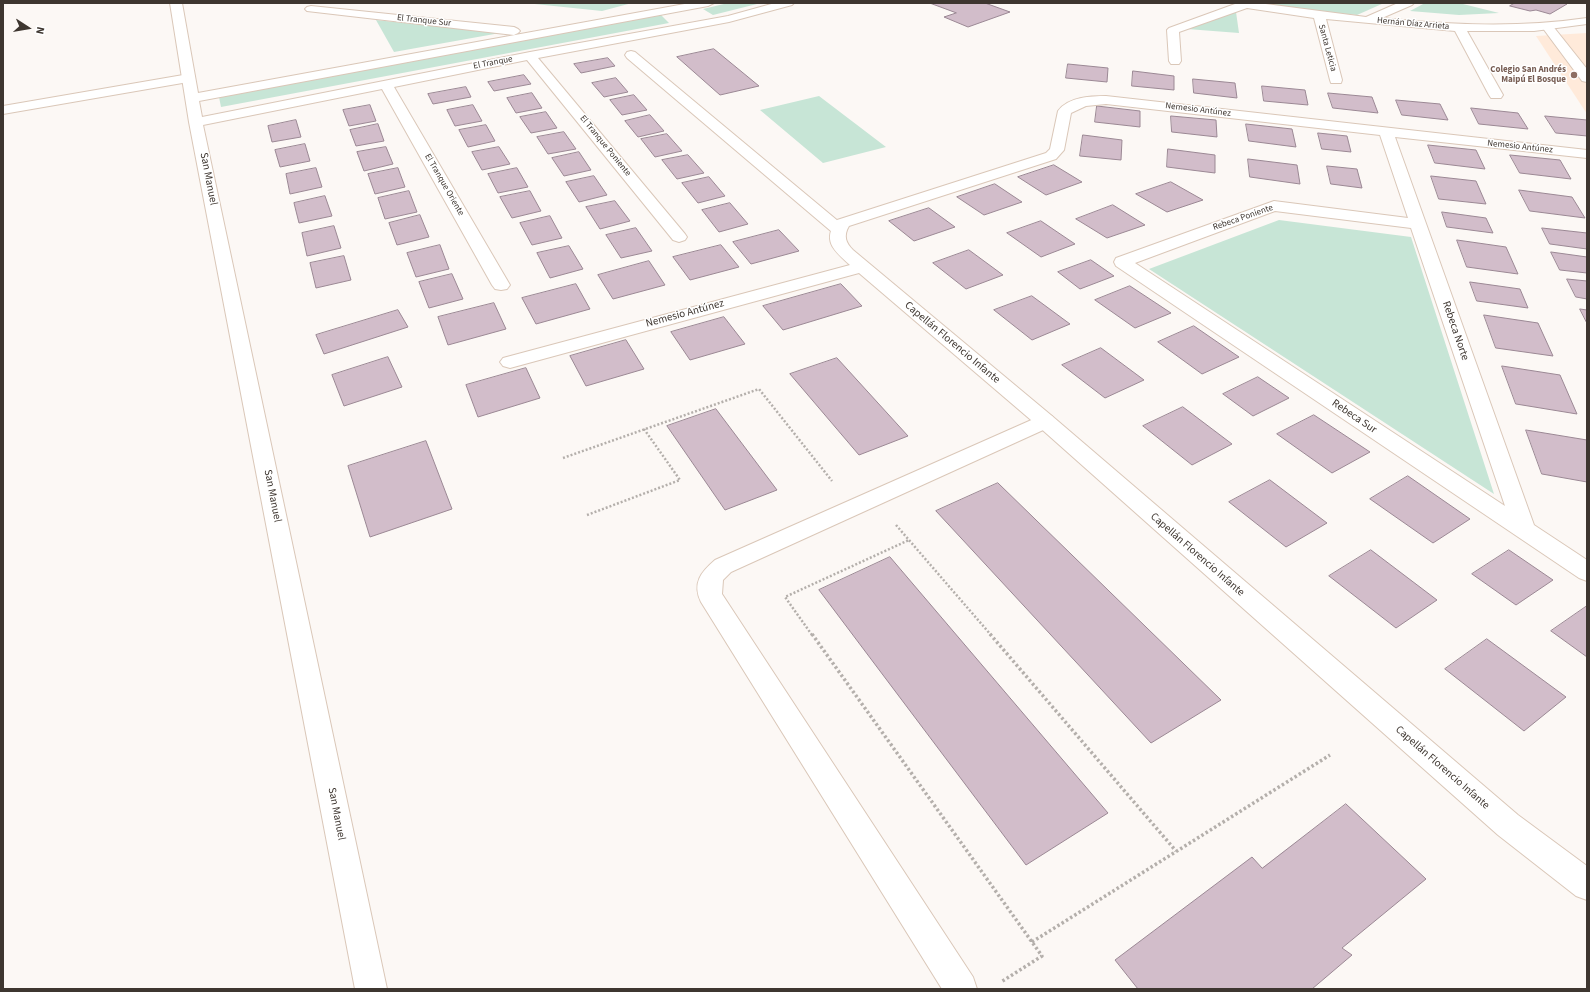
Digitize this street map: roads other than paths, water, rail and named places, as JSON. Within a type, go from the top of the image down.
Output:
[{"type":"street","name":"San Manuel","points":[[176,3],[196,122],[371,989]]},
{"type":"street","points":[[666,3],[706,24]]},
{"type":"street","name":"El Tranque","points":[[3,110],[191,88],[537,33],[708,3]]},
{"type":"street","name":"El Tranque","points":[[196,122],[530,56],[736,18],[788,3]]},
{"type":"street","points":[[1369,20],[1408,3]]},
{"type":"street","points":[[1175,61],[1173,30],[1243,4]]},
{"type":"street","name":"Hernán Díaz Arrieta","points":[[1243,4],[1319,15],[1459,28],[1520,29],[1548,27],[1587,21]]},
{"type":"street","name":"El Tranque Sur","points":[[311,9],[537,33]]},
{"type":"street","name":"Santa Leticia","points":[[1319,15],[1336,80]]},
{"type":"street","points":[[1548,27],[1587,78]]},
{"type":"street","points":[[1459,28],[1496,95]]},
{"type":"street","points":[[631,55],[846,224]]},
{"type":"street","name":"El Tranque Poniente","points":[[530,56],[680,237]]},
{"type":"street","name":"El Tranque Oriente","points":[[386,84],[501,285]]},
{"type":"street","name":"Nemesio Antúnez","points":[[846,224],[1051,156],[1057,150],[1065,111],[1071,106],[1091,100],[1106,100],[1587,154]]},
{"type":"street","name":"Rebeca Norte","points":[[1386,132],[1524,530]]},
{"type":"street","name":"Rebeca Poniente","points":[[1122,262],[1274,206],[1418,224]]},
{"type":"street","name":"Capellán Florencio Infante","points":[[846,224],[836,236],[839,246],[861,266],[1045,422],[1508,826],[1587,885]]},
{"type":"street","name":"Rebeca Sur","points":[[1122,262],[1587,572]]},
{"type":"street","name":"Nemesio Antúnez","points":[[510,362],[861,266]]},
{"type":"street","points":[[961,989],[710,595],[711,577],[723,566],[1045,422]]},
{"type":"place","name":"Colegio San Andrés Maipú El Bosque","points":[[1574,75]]}]
